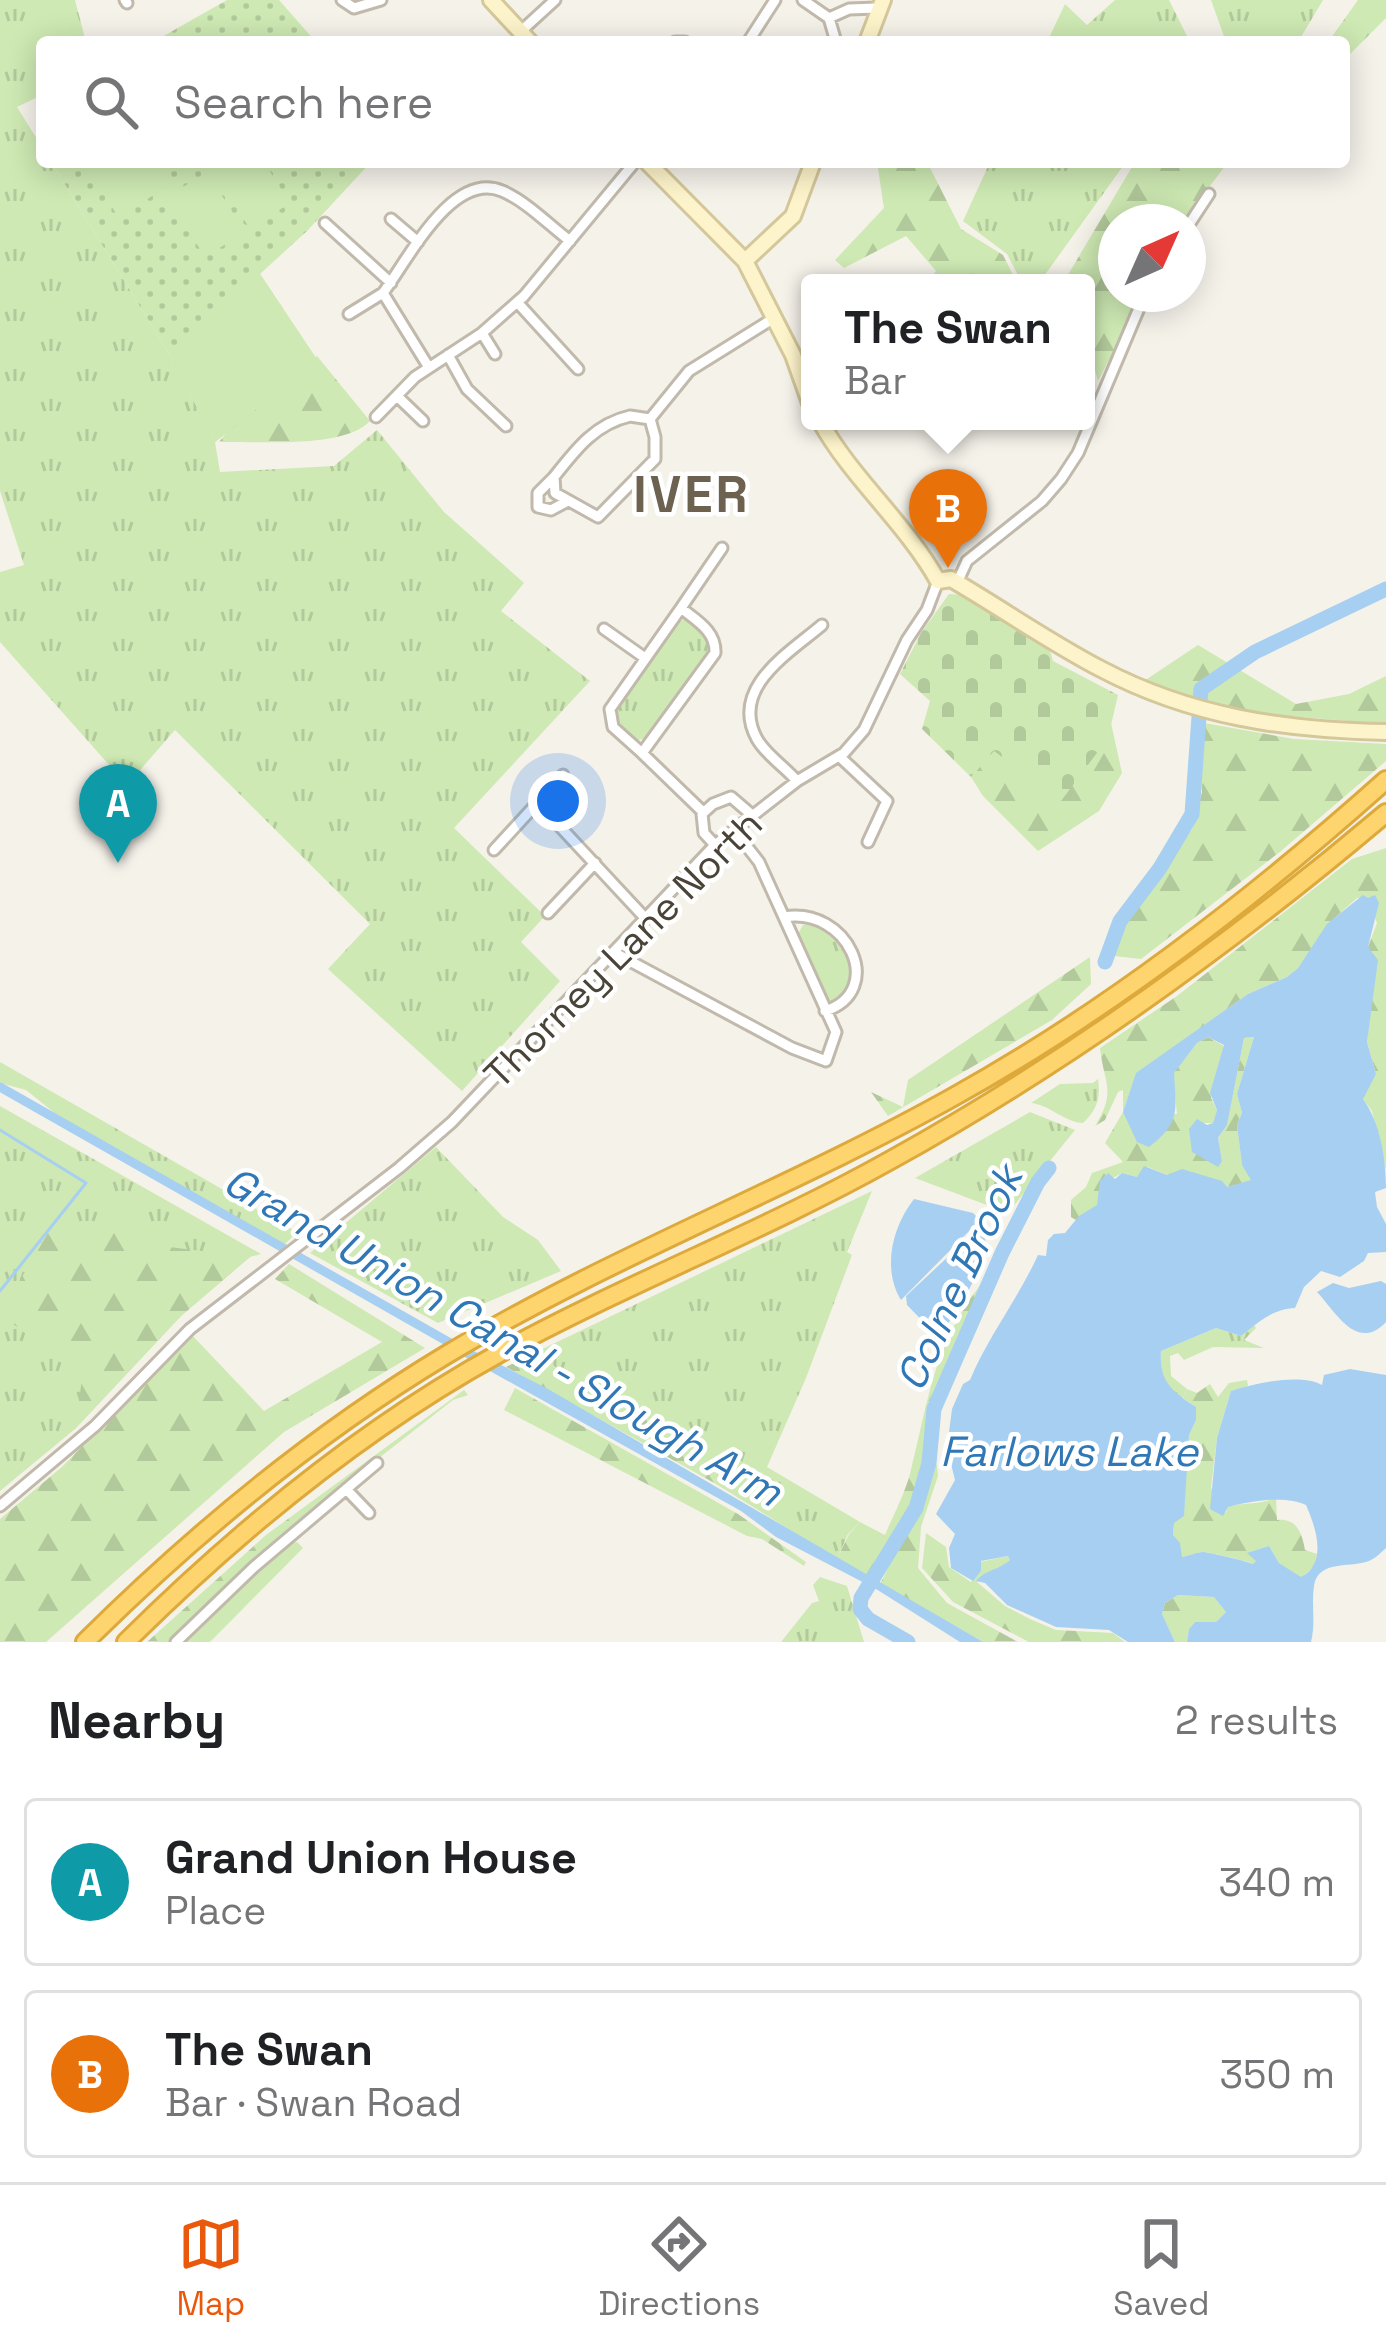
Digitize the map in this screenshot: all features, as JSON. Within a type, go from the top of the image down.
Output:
[{"type":"highway","points":[[85,1642],[164,1564],[285,1462],[444,1356],[959,1095],[1107,1001],[1216,922],[1386,780]]},
{"type":"highway","points":[[126,1642],[185,1583],[302,1487],[469,1372],[884,1164],[996,1101],[1123,1019],[1217,950],[1386,813]]},
{"type":"main road","points":[[491,0],[524,36]]},
{"type":"main road","points":[[869,36],[880,4]]},
{"type":"main road","points":[[653,168],[745,261],[801,381]]},
{"type":"main road","points":[[745,261],[793,216],[812,168]]},
{"type":"main road","points":[[826,430],[938,580],[957,583],[1103,670],[1216,715],[1281,727],[1386,732]]},
{"type":"street","points":[[342,0],[354,8],[381,0]]},
{"type":"street","points":[[526,36],[555,0]]},
{"type":"street","points":[[752,36],[775,0]]},
{"type":"street","points":[[803,0],[830,18],[834,36]]},
{"type":"street","points":[[830,18],[880,4]]},
{"type":"street","points":[[376,417],[428,366],[482,333],[517,302],[630,168]]},
{"type":"street","points":[[349,314],[383,293],[418,242],[463,192],[484,186],[507,193],[570,241]]},
{"type":"street","points":[[1202,204],[1209,194]]},
{"type":"street","points":[[392,219],[418,242]]},
{"type":"street","points":[[325,223],[391,283]]},
{"type":"street","points":[[404,264],[421,272]]},
{"type":"street","points":[[383,293],[428,366]]},
{"type":"street","points":[[517,302],[578,369]]},
{"type":"street","points":[[1095,413],[1137,312]]},
{"type":"street","points":[[650,419],[689,371],[775,317]]},
{"type":"street","points":[[482,333],[495,354]]},
{"type":"street","points":[[448,355],[467,389],[506,426]]},
{"type":"street","points":[[397,396],[423,421]]},
{"type":"street","points":[[566,502],[551,510],[538,507],[538,493],[606,421],[630,416],[650,419]]},
{"type":"street","points":[[554,477],[555,493],[598,517],[655,459],[656,437],[650,419]]},
{"type":"street","points":[[957,583],[967,561],[1042,501],[1061,479],[1088,430]]},
{"type":"street","points":[[703,812],[609,718],[615,699],[722,548]]},
{"type":"street","name":"Thorney Lane North","points":[[0,1506],[85,1436],[190,1329],[452,1123],[716,845],[796,782],[840,757],[864,730],[938,580]]},
{"type":"street","points":[[642,753],[715,653],[709,631],[681,608]]},
{"type":"street","points":[[796,782],[759,742],[748,718],[754,688],[822,625]]},
{"type":"street","points":[[604,629],[645,658]]},
{"type":"street","points":[[840,757],[887,801],[868,842]]},
{"type":"street","points":[[494,850],[563,775]]},
{"type":"street","points":[[716,845],[700,822],[703,812],[731,797],[752,815]]},
{"type":"street","points":[[539,804],[646,919]]},
{"type":"street","points":[[614,953],[792,1048],[826,1061],[836,1032],[759,862],[734,830]]},
{"type":"street","points":[[548,913],[595,863]]},
{"type":"street","points":[[784,917],[800,915],[818,921],[844,937],[853,949],[855,968],[847,999],[824,1011]]},
{"type":"street","points":[[176,1642],[254,1567],[377,1463]]},
{"type":"street","points":[[346,1489],[369,1514]]},
{"type":"green space","points":[[0,0],[75,0],[84,36],[36,36],[36,98],[17,107],[36,137],[36,168],[55,168],[170,355],[215,442],[220,472],[334,466],[377,430],[444,512],[524,583],[501,611],[590,681],[454,828],[545,916],[521,942],[560,981],[462,1091],[328,969],[370,924],[175,730],[127,785],[0,642],[0,572],[24,565],[0,491]]},
{"type":"green space","points":[[227,0],[279,0],[311,36],[164,36]]},
{"type":"green space","points":[[1115,0],[1169,0],[1187,36],[1050,36],[1065,4],[1087,25]]},
{"type":"green space","points":[[1211,0],[1323,0],[1302,36],[1224,36]]},
{"type":"green space","points":[[1358,0],[1386,0],[1386,18],[1350,54],[1350,36],[1332,36]]},
{"type":"green space","points":[[55,168],[365,168],[260,274],[318,361],[215,442],[170,355]]},
{"type":"green space","points":[[89,168],[167,168],[175,182],[118,217]]},
{"type":"green space","points":[[268,168],[290,203],[250,229],[212,169]]},
{"type":"green space","points":[[878,168],[930,168],[961,229],[1003,255],[1012,274],[934,274],[906,236],[844,268],[835,260],[884,208]]},
{"type":"green space","points":[[987,168],[1122,168],[1045,274],[1017,274],[1007,254],[963,221]]},
{"type":"green space","points":[[1131,168],[1224,168],[1196,204],[1110,204]]},
{"type":"green space","points":[[207,172],[245,232],[205,257],[167,197]]},
{"type":"green space","points":[[1098,224],[1098,312],[1134,312],[1098,381],[1095,274],[1068,274]]},
{"type":"green space","points":[[260,274],[318,361],[215,442],[170,355]]},
{"type":"green space","points":[[317,356],[370,421],[358,430],[321,440],[219,442],[249,405]]},
{"type":"green space","points":[[949,594],[964,595],[1050,651],[1053,661],[1118,695],[1108,738],[1061,801],[994,751],[971,777],[922,729],[930,701],[900,674]]},
{"type":"green space","points":[[684,619],[712,640],[710,653],[648,738],[633,741],[613,721],[612,711],[674,625]]},
{"type":"green space","points":[[1198,645],[1296,704],[1349,694],[1386,676],[1386,724],[1228,711],[1144,681]]},
{"type":"green space","points":[[1111,723],[1122,773],[1099,811],[1038,851],[983,796],[971,777],[994,750],[1108,738]]},
{"type":"green space","points":[[1204,723],[1294,739],[1386,744],[1386,761],[1281,851],[1141,959],[1114,956],[1116,936],[1192,829],[1202,792],[1199,746]]},
{"type":"green space","points":[[1386,848],[1386,1170],[1372,1111],[1363,1099],[1376,1074],[1367,1042],[1374,966],[1368,947],[1377,923],[1368,899],[1357,898],[1328,924],[1287,977],[1248,994],[1136,1074],[1123,1112],[1123,1090],[1105,1120],[1095,1126],[1107,1095],[1100,1048],[1177,996],[1352,859]]},
{"type":"green space","points":[[814,923],[844,941],[852,968],[845,997],[833,1004],[824,998],[798,934],[803,925]]},
{"type":"green space","points":[[1090,957],[1091,984],[1052,1020],[888,1116],[871,1092],[903,1107],[908,1080]]},
{"type":"green space","points":[[1208,1037],[1224,1046],[1211,1098],[1217,1110],[1213,1123],[1202,1123],[1222,1161],[1218,1139],[1227,1124],[1244,1038],[1254,1037],[1237,1094],[1242,1113],[1237,1125],[1242,1165],[1251,1181],[1227,1187],[1202,1176],[1167,1175],[1148,1167],[1137,1177],[1122,1173],[1100,1185],[1098,1205],[1076,1220],[1071,1217],[1071,1200],[1086,1187],[1092,1173],[1123,1162],[1105,1143],[1123,1112],[1177,1114],[1173,1073],[1197,1043]]},
{"type":"green space","points":[[0,1062],[297,1232],[283,1246],[57,1115],[26,1090],[0,1083]]},
{"type":"green space","points":[[1098,1079],[1097,1103],[1083,1123],[1031,1103],[1060,1084]]},
{"type":"green space","points":[[0,1106],[261,1254],[250,1257],[182,1315],[75,1429],[0,1491]]},
{"type":"green space","points":[[1030,1112],[1075,1130],[1008,1213],[915,1178]]},
{"type":"green space","points":[[436,1147],[503,1217],[538,1240],[561,1271],[438,1323],[310,1253]]},
{"type":"green space","points":[[872,1191],[806,1378],[767,1467],[860,1522],[848,1534],[837,1559],[716,1484],[707,1452],[532,1354]]},
{"type":"green space","points":[[51,1226],[105,1227],[153,1245],[250,1257],[181,1316],[75,1429],[82,1379],[1,1314]]},
{"type":"green space","points":[[289,1264],[425,1348],[284,1432],[46,1642],[0,1642],[0,1519],[63,1466],[191,1334],[264,1411],[382,1342],[275,1279]]},
{"type":"green space","points":[[981,1284],[933,1409],[928,1464],[915,1507],[867,1577],[837,1559],[860,1522],[885,1535],[910,1474],[942,1353]]},
{"type":"green space","points":[[1254,1325],[1244,1340],[1264,1348],[1213,1347],[1184,1360],[1178,1353],[1170,1356],[1171,1376],[1187,1389],[1183,1398],[1167,1384],[1161,1351],[1216,1328],[1241,1336]]},
{"type":"green space","points":[[532,1354],[707,1452],[716,1484],[506,1367]]},
{"type":"green space","points":[[1247,1380],[1248,1386],[1231,1391],[1217,1438],[1211,1488],[1226,1513],[1227,1507],[1276,1498],[1277,1520],[1294,1524],[1305,1550],[1317,1554],[1315,1565],[1301,1578],[1279,1563],[1269,1546],[1248,1553],[1257,1561],[1253,1564],[1203,1552],[1182,1557],[1173,1535],[1189,1435],[1196,1420],[1196,1407],[1183,1398],[1187,1389],[1197,1393],[1210,1384],[1218,1397],[1229,1383]]},
{"type":"green space","points":[[515,1388],[738,1514],[806,1562],[804,1566],[762,1539],[747,1536],[504,1410]]},
{"type":"green space","points":[[464,1390],[468,1395],[453,1400],[333,1494],[174,1642],[147,1642],[266,1535]]},
{"type":"green space","points":[[932,1463],[937,1465],[938,1476],[921,1527],[918,1568],[947,1603],[1018,1642],[983,1642],[880,1584],[917,1512]]},
{"type":"green space","points":[[926,1533],[946,1547],[949,1567],[971,1582],[981,1571],[980,1562],[1008,1556],[1010,1560],[977,1582],[1005,1606],[1056,1630],[1113,1633],[1125,1642],[1029,1642],[953,1602],[922,1568]]},
{"type":"green space","points":[[297,1542],[303,1548],[210,1642],[183,1642],[287,1544]]},
{"type":"green space","points":[[820,1577],[847,1586],[864,1642],[781,1642],[812,1603],[819,1601],[813,1585]]},
{"type":"green space","points":[[1178,1595],[1214,1597],[1226,1612],[1216,1622],[1195,1622],[1187,1642],[1175,1642],[1162,1614],[1165,1603]]},
{"type":"water","name":"Farlows Lake","points":[[1363,895],[1375,895],[1379,903],[1368,947],[1378,960],[1367,1042],[1376,1074],[1363,1099],[1383,1153],[1386,1188],[1375,1192],[1386,1224],[1386,1252],[1368,1253],[1340,1277],[1321,1271],[1304,1287],[1295,1308],[1273,1313],[1241,1336],[1216,1328],[1161,1351],[1161,1362],[1169,1385],[1196,1407],[1189,1435],[1184,1516],[1174,1523],[1173,1535],[1182,1557],[1203,1552],[1253,1564],[1256,1561],[1247,1553],[1269,1546],[1279,1563],[1301,1577],[1309,1571],[1317,1544],[1306,1505],[1289,1500],[1257,1501],[1228,1507],[1223,1516],[1210,1509],[1217,1438],[1231,1391],[1290,1380],[1322,1385],[1324,1375],[1350,1369],[1386,1375],[1386,1548],[1364,1563],[1329,1568],[1317,1577],[1311,1642],[1187,1642],[1195,1622],[1216,1622],[1226,1612],[1214,1597],[1178,1595],[1165,1603],[1162,1614],[1175,1642],[1128,1642],[1109,1630],[1056,1627],[1007,1605],[985,1583],[976,1581],[1010,1560],[1008,1556],[981,1561],[981,1571],[973,1581],[951,1568],[949,1548],[955,1534],[936,1514],[955,1480],[947,1448],[952,1409],[963,1384],[970,1380],[1038,1255],[1046,1256],[1048,1240],[1065,1233],[1097,1205],[1100,1181],[1108,1173],[1115,1179],[1122,1173],[1137,1177],[1144,1166],[1167,1175],[1182,1169],[1222,1181],[1227,1187],[1251,1180],[1242,1165],[1237,1125],[1242,1113],[1237,1094],[1254,1037],[1244,1038],[1227,1125],[1218,1138],[1222,1161],[1218,1167],[1192,1152],[1189,1129],[1197,1119],[1213,1123],[1217,1110],[1210,1093],[1224,1045],[1208,1037],[1197,1043],[1174,1073],[1172,1123],[1149,1147],[1137,1142],[1123,1112],[1136,1073],[1248,994],[1287,977],[1327,924]]},
{"type":"water","points":[[914,1199],[973,1213],[980,1220],[901,1300],[892,1275],[892,1248]]},
{"type":"water","points":[[983,1224],[984,1253],[979,1268],[939,1338],[907,1305],[906,1296]]},
{"type":"water","points":[[1333,1283],[1349,1288],[1386,1284],[1386,1322],[1366,1333],[1347,1326],[1317,1292]]},
{"type":"water","points":[[464,1346],[548,1389],[983,1642],[960,1642],[876,1589],[776,1537],[741,1511],[454,1351]]},
{"type":"waterway","name":"Colne Brook","points":[[1105,962],[1120,921],[1192,814],[1201,689],[1255,652],[1386,589]]},
{"type":"waterway","name":"Grand Union Canal - Slough Arm","points":[[0,1087],[459,1348]]},
{"type":"waterway","points":[[0,1130],[86,1183],[0,1291]]},
{"type":"waterway","name":"Colne Brook","points":[[908,1642],[868,1619],[860,1609],[861,1598],[916,1508],[929,1463],[934,1409],[1002,1253],[1049,1168]]},
{"type":"place","name":"The Swan","points":[[948,568]]},
{"type":"place","name":"Grand Union House","points":[[118,863]]},
{"type":"district","name":"IVER","points":[[692,494]]}]
